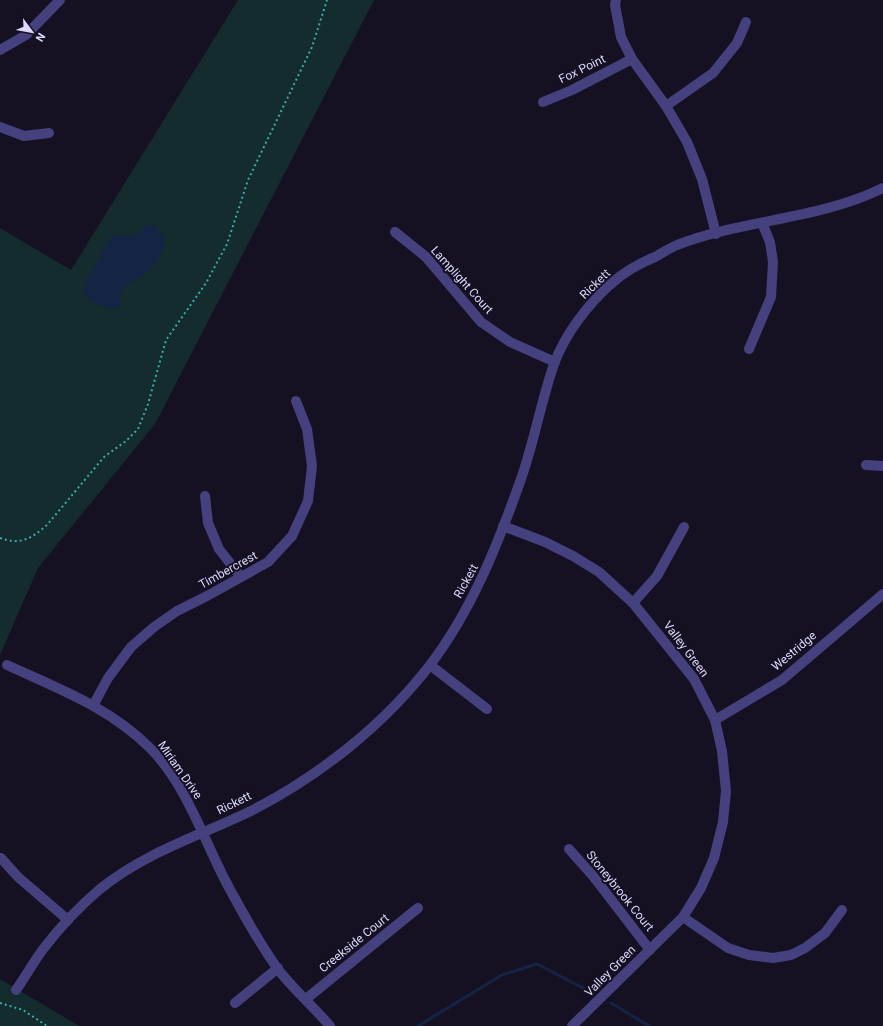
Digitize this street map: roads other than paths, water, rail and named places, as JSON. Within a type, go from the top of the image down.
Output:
[{"type":"street","points":[[0,50],[26,35],[60,0]]},
{"type":"street","points":[[616,0],[615,5],[621,37],[632,59],[666,106],[687,142],[702,179],[716,234]]},
{"type":"street","points":[[666,106],[713,73],[738,43],[746,22]]},
{"type":"street","name":"Fox Point","points":[[543,102],[572,90],[632,59]]},
{"type":"street","points":[[0,127],[24,136],[49,134]]},
{"type":"street","name":"Rickett","points":[[16,990],[43,950],[68,920],[100,889],[130,868],[164,848],[203,833],[251,810],[308,778],[348,748],[392,708],[430,665],[490,564],[522,477],[555,362],[569,335],[585,313],[613,282],[647,260],[677,245],[716,234],[848,203],[883,188]]},
{"type":"street","points":[[749,349],[771,297],[773,262],[770,242],[762,223]]},
{"type":"street","name":"Lamplight Court","points":[[395,232],[426,257],[481,322],[510,342],[555,362]]},
{"type":"street","name":"Timbercrest","points":[[94,704],[108,678],[131,647],[154,627],[177,611],[268,562],[292,536],[308,501],[312,466],[307,429],[296,401]]},
{"type":"street","points":[[866,465],[883,466]]},
{"type":"street","points":[[205,496],[208,523],[219,549],[240,576]]},
{"type":"street","name":"Valley Green","points":[[503,526],[545,542],[573,556],[599,572],[633,603],[694,679],[715,720],[722,752],[726,791],[723,822],[714,858],[700,888],[683,917],[572,1026]]},
{"type":"street","points":[[633,603],[657,576],[684,527]]},
{"type":"street","name":"Westridge","points":[[715,720],[782,680],[883,594]]},
{"type":"street","name":"Miriam Drive","points":[[7,665],[94,704],[128,728],[151,749],[175,781],[203,833],[232,894],[278,968],[330,1026]]},
{"type":"street","points":[[430,665],[487,709]]},
{"type":"street","name":"Stoneybrook Court","points":[[569,849],[593,876],[650,950]]},
{"type":"street","points":[[1,858],[18,877],[68,920]]},
{"type":"street","name":"Creekside Court","points":[[306,999],[418,908]]},
{"type":"street","points":[[683,917],[728,948],[749,955],[773,958],[791,955],[805,948],[825,933],[842,910]]},
{"type":"street","points":[[235,1002],[278,968]]},
{"type":"water","points":[[152,225],[157,227],[158,233],[163,234],[164,246],[162,252],[147,272],[124,288],[122,291],[120,306],[110,308],[105,307],[83,294],[86,281],[112,236],[136,235],[145,227]]},
{"type":"waterway","points":[[418,1026],[502,975],[537,964],[585,989]]},
{"type":"waterway","points":[[611,1003],[649,1026]]}]
